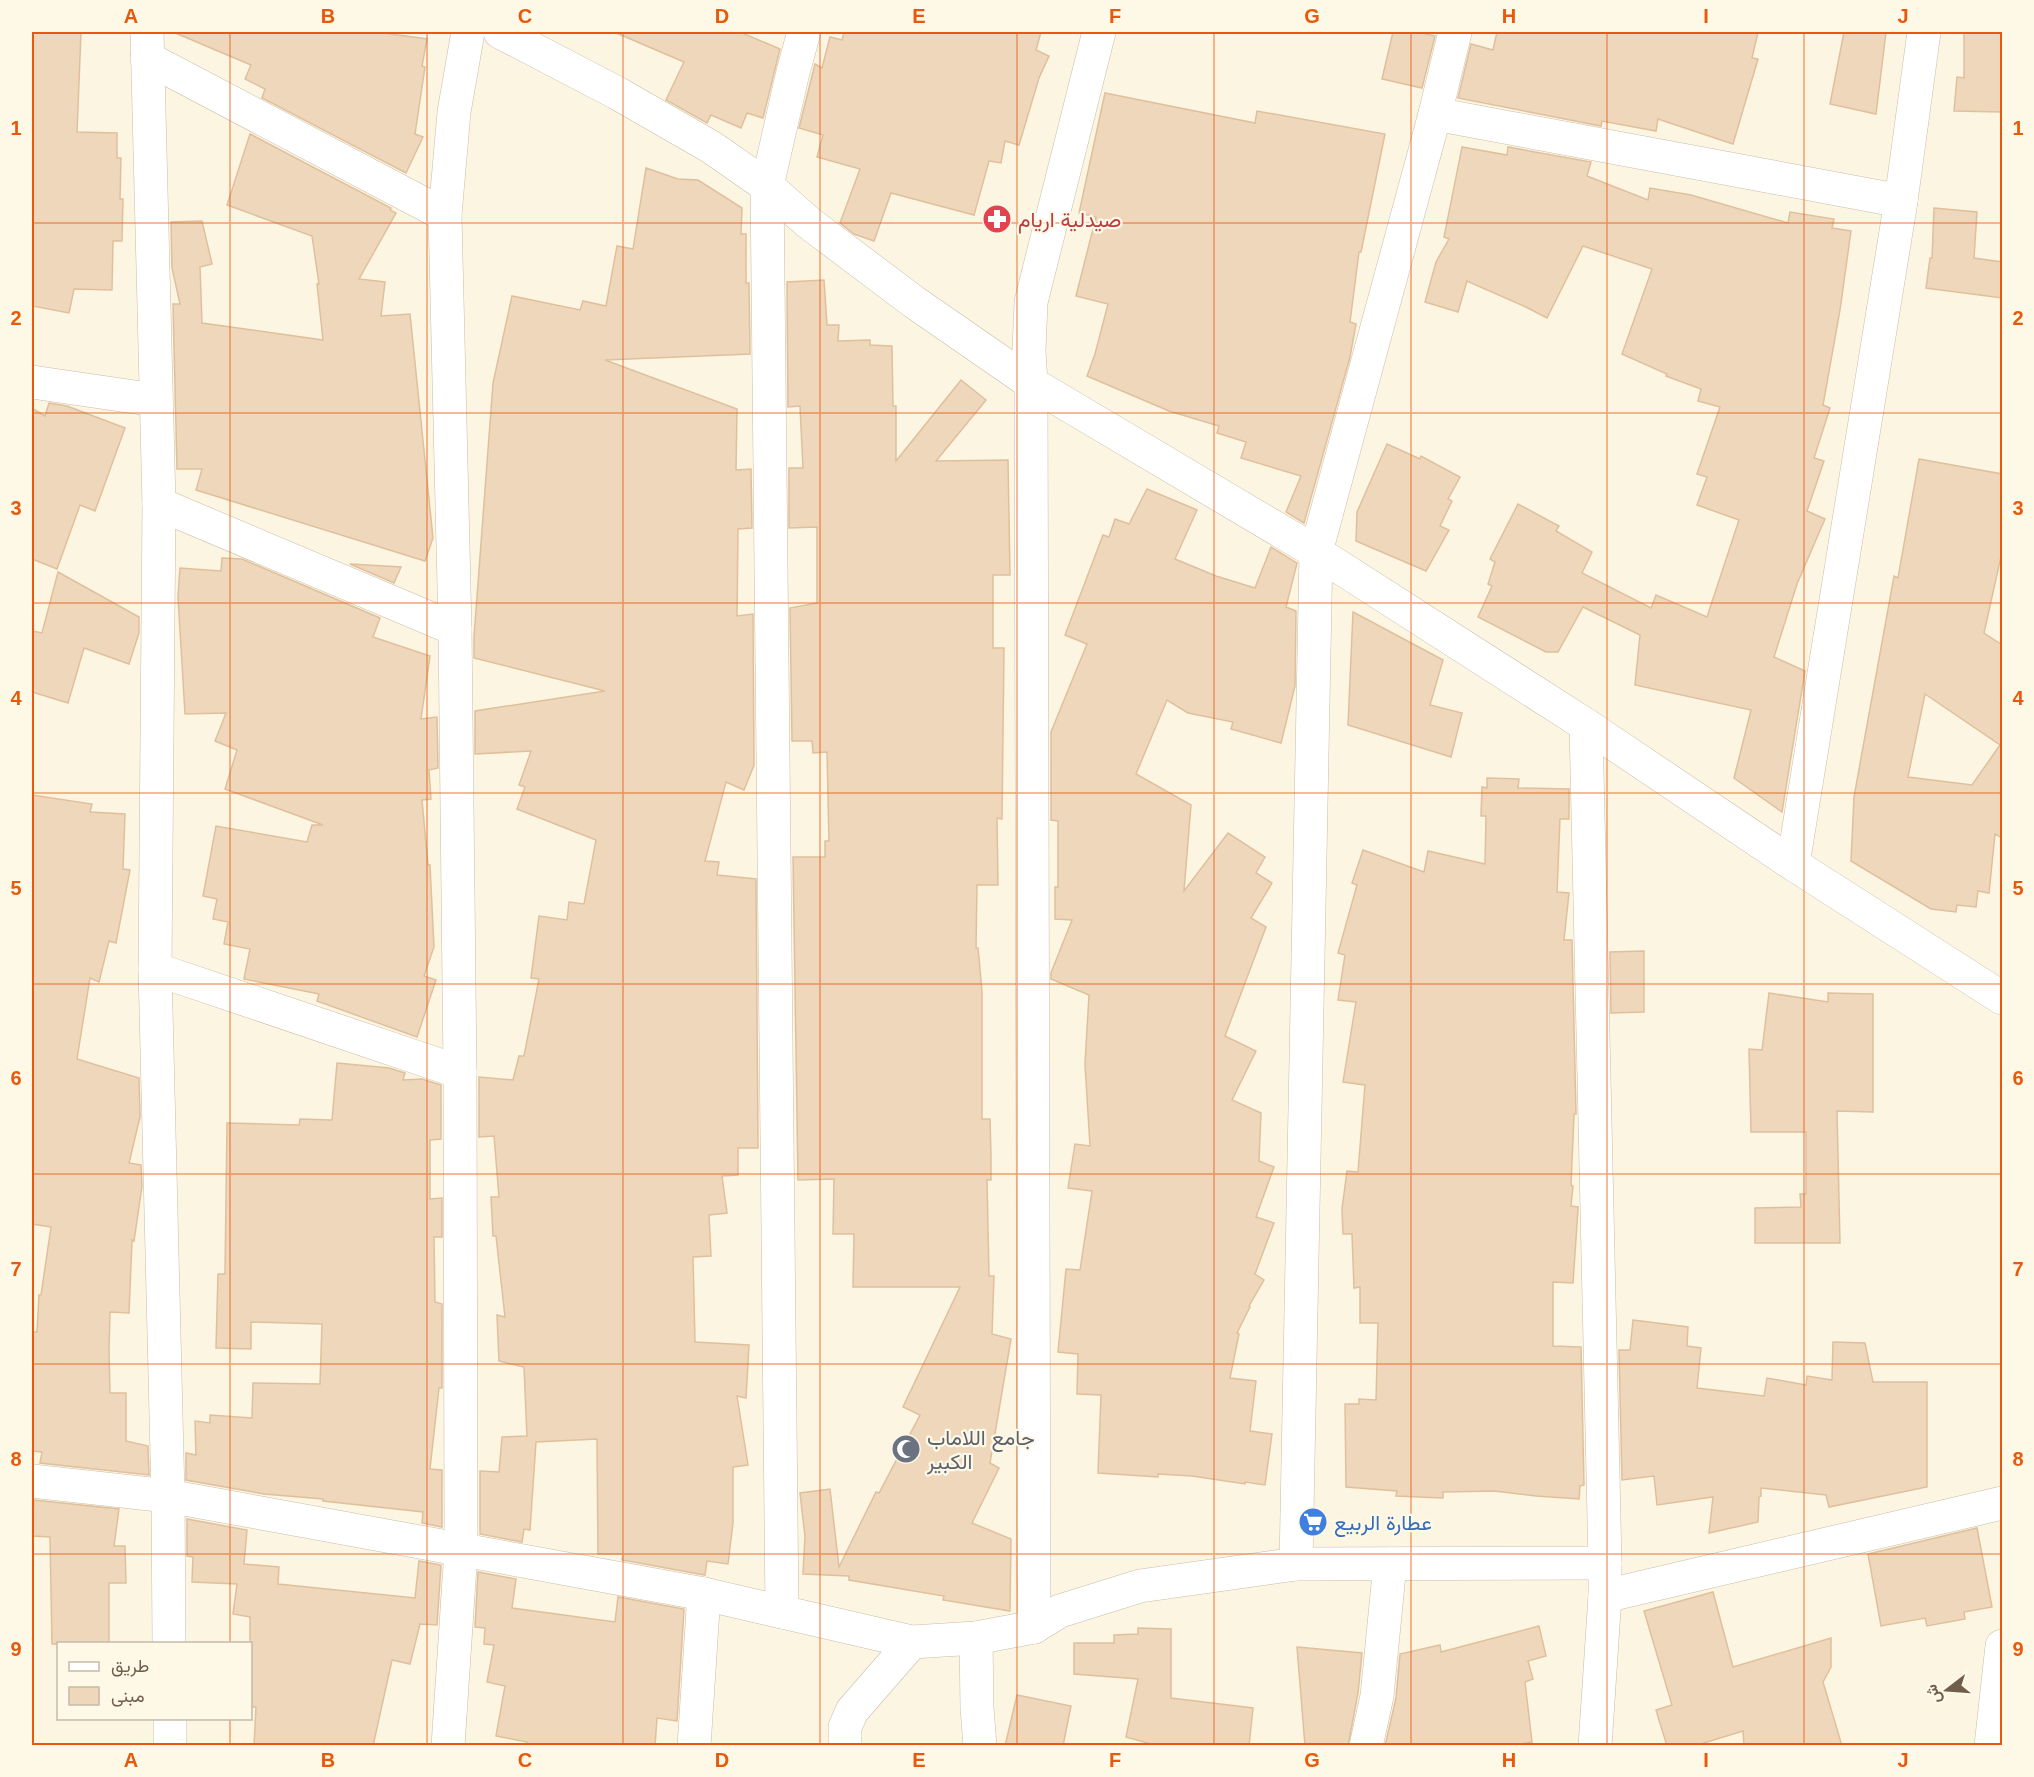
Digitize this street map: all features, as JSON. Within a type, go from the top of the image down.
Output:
[{"type":"street","points":[[448,1746],[460,1550],[460,1072],[455,629],[445,215],[454,112],[468,32]]},
{"type":"street","points":[[500,32],[617,93],[711,147],[767,186],[809,223],[904,295],[1031,383],[1316,552],[1586,725],[1794,864],[2002,998]]},
{"type":"street","points":[[782,1612],[767,186],[792,72],[804,32]]},
{"type":"street","points":[[1034,1626],[1031,383],[1029,351],[1031,302],[1099,32]]},
{"type":"street","points":[[1296,1564],[1316,552],[1435,114],[1455,32]]},
{"type":"street","points":[[1794,864],[1901,201],[1924,32]]},
{"type":"street","points":[[147,45],[445,215]]},
{"type":"street","points":[[147,45],[159,504],[155,969],[168,1496],[169,1642]]},
{"type":"street","points":[[1435,114],[1901,201]]},
{"type":"street","points":[[32,382],[155,400]]},
{"type":"street","points":[[159,504],[455,629]]},
{"type":"street","points":[[1586,725],[1605,1563],[1605,1596],[1595,1746]]},
{"type":"street","points":[[155,969],[460,1072]]},
{"type":"street","points":[[32,1481],[168,1496],[704,1594],[912,1642],[976,1638],[1034,1626],[1060,1611],[1140,1586],[1296,1564],[1605,1563]]},
{"type":"street","points":[[1605,1596],[2002,1503]]},
{"type":"street","points":[[1366,1746],[1377,1696],[1390,1564]]},
{"type":"street","points":[[694,1746],[704,1594]]},
{"type":"street","points":[[976,1638],[980,1746]]},
{"type":"street","points":[[845,1746],[845,1727],[852,1711],[912,1642]]},
{"type":"street","points":[[1991,1746],[2002,1646]]},
{"type":"street","points":[[170,1720],[170,1746]]},
{"type":"building","points":[[32,32],[81,32],[77,132],[117,133],[117,158],[121,158],[122,241],[113,241],[112,290],[74,289],[69,313],[32,306]]},
{"type":"building","points":[[173,32],[376,32],[427,39],[415,134],[423,137],[406,173],[262,98],[265,89],[245,79],[251,65]]},
{"type":"building","points":[[614,32],[740,32],[780,49],[763,118],[747,113],[741,128],[711,115],[707,123],[666,100],[684,62]]},
{"type":"building","points":[[844,32],[1041,32],[1036,50],[1049,56],[1039,78],[1019,145],[1005,141],[1001,163],[989,161],[974,215],[891,193],[874,241],[854,234],[840,223],[860,169],[817,157],[823,135],[799,128],[815,64],[822,68],[830,37],[842,40]]},
{"type":"building","points":[[1393,32],[1417,32],[1435,36],[1422,88],[1382,79]]},
{"type":"building","points":[[1497,32],[1758,32],[1752,58],[1758,59],[1733,144],[1658,119],[1656,131],[1602,121],[1601,126],[1458,98],[1471,44],[1493,50]]},
{"type":"building","points":[[1844,32],[1886,32],[1876,114],[1830,104]]},
{"type":"building","points":[[1964,32],[2002,32],[2002,112],[1954,111],[1957,77],[1964,78]]},
{"type":"building","points":[[1105,93],[1255,123],[1257,111],[1385,134],[1361,252],[1359,252],[1350,322],[1356,324],[1350,357],[1304,523],[1286,512],[1301,476],[1241,458],[1246,442],[1217,433],[1219,426],[1169,411],[1087,376],[1108,304],[1076,296],[1096,217],[1079,213]]},
{"type":"building","points":[[250,134],[391,208],[390,210],[396,213],[359,279],[385,282],[381,316],[410,314],[433,538],[425,561],[196,490],[202,469],[177,469],[173,304],[180,304],[172,268],[171,222],[202,221],[212,264],[200,267],[202,323],[323,340],[317,284],[319,284],[312,236],[227,205]]},
{"type":"building","points":[[1462,147],[1507,155],[1508,147],[1591,162],[1587,176],[1648,200],[1650,188],[1691,195],[1788,223],[1790,212],[1834,219],[1832,228],[1851,231],[1823,405],[1830,408],[1814,458],[1824,461],[1807,511],[1825,519],[1797,584],[1774,657],[1805,671],[1782,812],[1734,778],[1751,710],[1635,685],[1640,635],[1583,607],[1558,652],[1546,652],[1478,617],[1492,586],[1488,584],[1495,562],[1490,559],[1518,504],[1559,526],[1556,531],[1592,552],[1582,573],[1651,608],[1656,595],[1707,617],[1739,520],[1697,505],[1707,477],[1697,474],[1720,407],[1698,401],[1701,389],[1666,376],[1667,374],[1622,354],[1652,269],[1583,246],[1547,318],[1467,281],[1458,312],[1425,302],[1436,262],[1449,239],[1444,237]]},
{"type":"building","points":[[646,168],[678,179],[698,180],[742,208],[741,234],[746,234],[746,283],[749,283],[750,354],[605,360],[737,409],[736,470],[751,469],[752,528],[738,529],[737,616],[753,614],[754,765],[744,790],[726,782],[705,861],[719,862],[717,875],[756,879],[758,1148],[738,1148],[738,1175],[722,1176],[727,1213],[709,1215],[711,1256],[693,1257],[695,1342],[749,1345],[746,1398],[737,1396],[748,1465],[733,1467],[733,1523],[728,1564],[707,1561],[705,1575],[622,1560],[623,1554],[598,1554],[597,1439],[536,1442],[530,1530],[524,1529],[522,1542],[480,1534],[480,1471],[499,1472],[502,1437],[527,1436],[524,1367],[499,1361],[497,1315],[505,1317],[496,1236],[493,1236],[491,1197],[499,1197],[494,1136],[479,1137],[479,1077],[513,1080],[519,1056],[524,1056],[539,979],[531,978],[539,916],[567,920],[569,902],[584,904],[596,840],[517,809],[525,787],[519,785],[531,751],[475,754],[475,711],[605,691],[474,658],[493,383],[512,296],[580,310],[583,301],[606,306],[617,246],[633,249]]},
{"type":"building","points":[[1934,208],[1977,212],[1974,258],[2002,262],[2002,298],[1926,288],[1930,258],[1932,258]]},
{"type":"building","points":[[824,280],[827,325],[839,325],[838,341],[870,340],[870,345],[892,346],[893,406],[896,406],[896,461],[961,380],[986,400],[936,461],[1008,460],[1010,575],[993,575],[993,648],[1004,648],[1002,819],[997,818],[998,885],[977,885],[976,948],[978,948],[982,991],[982,1119],[990,1119],[991,1180],[987,1180],[989,1276],[994,1276],[992,1334],[1011,1339],[990,1463],[999,1468],[972,1523],[1011,1539],[1010,1611],[943,1600],[944,1596],[849,1580],[849,1576],[803,1574],[805,1536],[800,1493],[830,1489],[839,1567],[876,1492],[879,1493],[920,1415],[903,1407],[960,1287],[853,1287],[854,1234],[833,1234],[834,1179],[798,1180],[793,857],[825,857],[825,841],[829,841],[827,752],[813,753],[812,741],[792,741],[790,608],[817,603],[817,527],[789,528],[789,468],[803,468],[800,406],[788,407],[787,282]]},
{"type":"building","points":[[49,403],[67,406],[125,428],[95,511],[80,505],[57,569],[32,559],[32,408],[45,416]]},
{"type":"building","points":[[1387,444],[1420,459],[1421,456],[1460,477],[1448,499],[1452,501],[1440,526],[1449,530],[1426,571],[1356,541],[1357,512]]},
{"type":"building","points":[[1919,459],[2002,474],[2002,552],[1984,633],[2002,645],[2002,838],[1995,834],[1989,893],[1978,891],[1976,907],[1957,905],[1956,912],[1931,909],[1851,861],[1854,797],[1894,576],[1898,578]],"holes":[[[1925,694],[2000,745],[1972,785],[1908,777]]]},
{"type":"building","points":[[1147,489],[1197,510],[1175,559],[1216,576],[1255,588],[1271,547],[1297,563],[1286,607],[1296,611],[1295,686],[1281,743],[1231,729],[1233,722],[1188,713],[1167,700],[1136,774],[1191,805],[1184,891],[1228,833],[1265,857],[1256,873],[1272,883],[1251,918],[1266,927],[1225,1036],[1256,1051],[1232,1100],[1261,1113],[1259,1161],[1274,1167],[1256,1217],[1274,1223],[1255,1274],[1264,1280],[1237,1333],[1239,1334],[1230,1378],[1256,1381],[1250,1431],[1272,1434],[1265,1485],[1192,1476],[1158,1474],[1158,1477],[1098,1473],[1101,1395],[1077,1394],[1078,1354],[1058,1352],[1066,1269],[1080,1270],[1092,1191],[1068,1188],[1075,1144],[1090,1146],[1085,1064],[1089,995],[1051,979],[1051,973],[1072,920],[1055,919],[1055,887],[1058,887],[1058,821],[1051,820],[1051,732],[1087,644],[1065,635],[1103,535],[1109,537],[1115,519],[1129,524]]},
{"type":"building","points":[[222,558],[242,559],[380,618],[373,637],[430,656],[421,719],[437,717],[438,768],[429,770],[431,799],[422,800],[428,865],[430,865],[434,947],[424,976],[436,980],[417,1037],[317,1001],[319,994],[244,979],[250,949],[224,944],[228,922],[213,919],[217,899],[203,896],[216,826],[307,842],[312,825],[323,825],[225,789],[237,750],[215,741],[226,713],[185,714],[178,597],[180,568],[221,571]]},
{"type":"building","points":[[350,564],[401,567],[394,583]]},
{"type":"building","points":[[58,572],[139,617],[139,633],[129,664],[84,648],[68,703],[32,692],[32,631],[42,633]]},
{"type":"building","points":[[1353,612],[1443,660],[1430,705],[1462,713],[1451,757],[1348,725]]},
{"type":"building","points":[[1487,778],[1519,779],[1518,788],[1569,789],[1569,819],[1560,819],[1557,892],[1569,893],[1564,940],[1572,940],[1576,1114],[1574,1114],[1571,1206],[1578,1207],[1578,1209],[1573,1283],[1553,1282],[1553,1346],[1581,1347],[1584,1485],[1580,1486],[1579,1499],[1494,1491],[1443,1492],[1443,1498],[1396,1496],[1397,1491],[1346,1487],[1345,1404],[1359,1404],[1359,1399],[1376,1400],[1378,1323],[1360,1323],[1360,1287],[1354,1288],[1352,1234],[1343,1234],[1342,1209],[1347,1171],[1358,1172],[1365,1085],[1343,1082],[1356,1002],[1338,1000],[1345,955],[1338,953],[1357,885],[1352,883],[1363,850],[1424,872],[1428,851],[1485,864],[1486,816],[1481,816],[1482,787],[1487,788]]},
{"type":"building","points":[[32,795],[92,804],[90,812],[125,814],[123,869],[130,870],[116,943],[109,941],[99,982],[90,978],[77,1059],[139,1078],[140,1117],[129,1163],[141,1165],[142,1186],[134,1241],[132,1240],[129,1313],[110,1312],[110,1393],[126,1393],[126,1441],[148,1446],[149,1475],[40,1463],[42,1452],[32,1451],[32,1332],[37,1332],[39,1295],[41,1295],[51,1227],[32,1224]]},
{"type":"building","points":[[1644,951],[1644,1012],[1611,1013],[1610,952]]},
{"type":"building","points":[[1769,993],[1828,1002],[1828,993],[1873,994],[1873,1112],[1837,1111],[1840,1243],[1755,1243],[1755,1208],[1801,1207],[1800,1194],[1806,1194],[1806,1132],[1751,1132],[1749,1049],[1762,1050]]},
{"type":"building","points":[[337,1063],[389,1068],[405,1073],[403,1080],[422,1079],[441,1085],[441,1139],[430,1140],[430,1199],[442,1198],[442,1237],[434,1237],[435,1302],[442,1304],[442,1388],[439,1388],[430,1469],[442,1470],[442,1527],[422,1523],[423,1512],[264,1494],[186,1480],[186,1453],[196,1455],[195,1421],[210,1423],[210,1415],[252,1418],[253,1383],[320,1384],[322,1324],[251,1322],[251,1349],[216,1348],[218,1274],[225,1274],[227,1123],[299,1125],[300,1119],[332,1120]]},
{"type":"building","points":[[1633,1320],[1688,1327],[1687,1346],[1701,1348],[1697,1388],[1764,1396],[1767,1378],[1806,1385],[1807,1376],[1832,1380],[1833,1342],[1865,1343],[1873,1382],[1927,1382],[1927,1487],[1829,1507],[1826,1495],[1761,1488],[1758,1522],[1709,1533],[1713,1497],[1657,1505],[1654,1476],[1622,1480],[1619,1350],[1630,1350]]},
{"type":"building","points":[[34,1500],[119,1509],[114,1546],[125,1546],[126,1583],[109,1583],[109,1642],[57,1642],[57,1644],[52,1644],[50,1537],[32,1536]]},
{"type":"building","points":[[187,1519],[247,1530],[244,1564],[279,1567],[278,1584],[415,1598],[419,1561],[441,1565],[437,1625],[420,1624],[410,1664],[392,1660],[373,1746],[254,1746],[256,1707],[252,1707],[250,1617],[233,1614],[237,1584],[192,1582],[193,1557],[187,1556]]},
{"type":"building","points":[[1977,1528],[1992,1607],[1964,1612],[1965,1619],[1927,1626],[1925,1618],[1881,1626],[1868,1554]]},
{"type":"building","points":[[478,1572],[516,1579],[512,1608],[615,1622],[618,1597],[684,1609],[677,1721],[657,1718],[655,1746],[527,1746],[527,1742],[496,1736],[505,1686],[487,1682],[494,1645],[484,1644],[485,1628],[475,1627]]},
{"type":"building","points":[[1713,1592],[1733,1667],[1831,1638],[1831,1667],[1823,1682],[1842,1746],[1744,1746],[1743,1731],[1694,1746],[1667,1746],[1656,1710],[1672,1705],[1644,1611]]},
{"type":"building","points":[[1539,1626],[1546,1656],[1528,1661],[1533,1679],[1525,1682],[1532,1742],[1505,1746],[1385,1746],[1396,1698],[1400,1654],[1440,1645],[1441,1652]]},
{"type":"building","points":[[1138,1628],[1171,1629],[1171,1698],[1253,1708],[1249,1746],[1158,1746],[1126,1737],[1138,1679],[1074,1674],[1074,1643],[1114,1643],[1114,1635],[1138,1634]]},
{"type":"building","points":[[1297,1647],[1362,1653],[1358,1693],[1348,1746],[1305,1746]]},
{"type":"building","points":[[1017,1695],[1071,1706],[1063,1746],[1005,1746]]},
{"type":"place","name":"صيدلية اريام","points":[[997,219]]},
{"type":"place","name":"جامع اللاماب الكبير","points":[[906,1449]]},
{"type":"place","name":"عطارة الربيع","points":[[1313,1522]]}]
